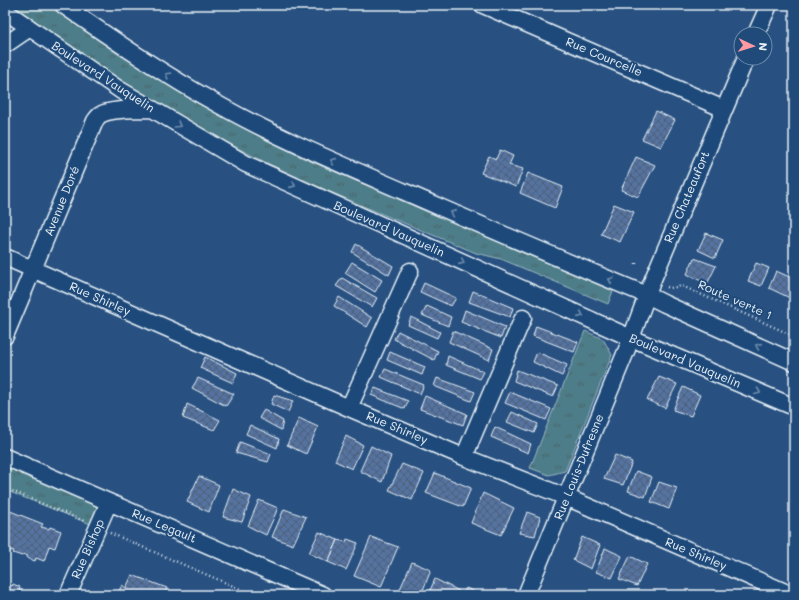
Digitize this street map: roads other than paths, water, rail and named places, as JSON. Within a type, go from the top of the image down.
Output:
[{"type":"street","points":[[63,5],[159,69],[210,100],[256,124],[348,167],[647,295],[794,362]]},
{"type":"street","name":"Rue Courcelle","points":[[483,5],[724,109]]},
{"type":"street","points":[[759,26],[768,5]]},
{"type":"street","name":"Boulevard Vauquelin","points":[[5,11],[120,90],[246,164],[632,338],[794,407]]},
{"type":"street","points":[[5,45],[30,28]]},
{"type":"street","name":"Rue Chateaufort","points":[[632,338],[656,272],[743,66]]},
{"type":"street","name":"Avenue Doré","points":[[5,336],[34,270],[95,121],[102,114],[109,112],[151,109]]},
{"type":"street","name":"Rue Shirley","points":[[5,257],[349,408],[464,457],[566,497],[792,595]]},
{"type":"street","points":[[349,408],[410,271]]},
{"type":"street","points":[[464,457],[523,318]]},
{"type":"street","name":"Rue Louis-Dufresne","points":[[526,595],[632,338]]},
{"type":"street","name":"Rue Legault","points":[[5,457],[323,595]]},
{"type":"street","name":"Rue Bishop","points":[[68,595],[109,502]]}]
